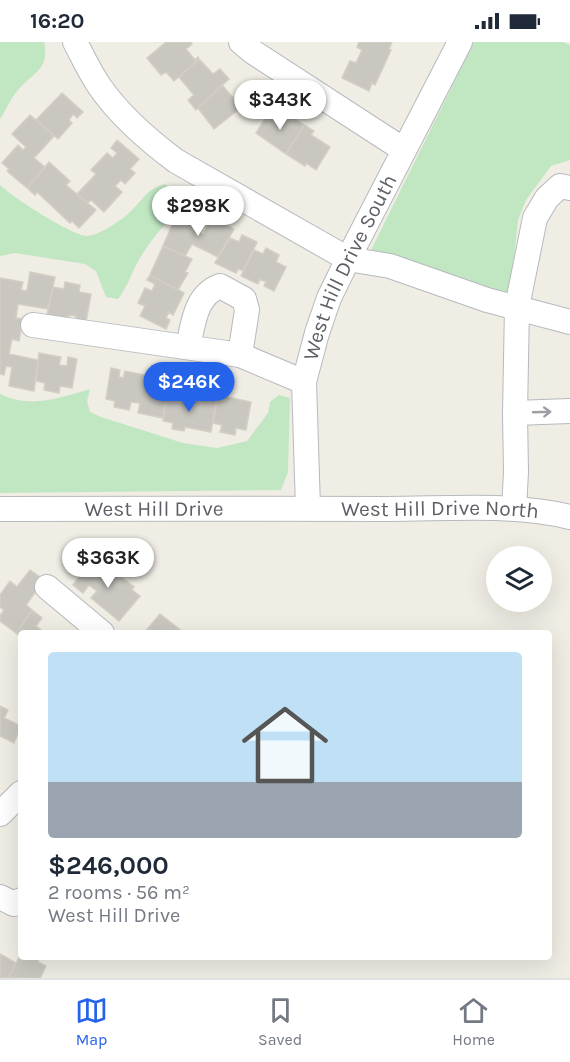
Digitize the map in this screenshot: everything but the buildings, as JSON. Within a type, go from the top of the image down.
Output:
[{"type":"street","points":[[75,42],[100,86],[152,144],[176,161],[348,259],[390,266],[486,300],[570,322]]},
{"type":"street","points":[[241,42],[404,150]]},
{"type":"street","name":"West Hill Drive South","points":[[308,508],[304,382],[317,333],[329,298],[348,259],[460,42]]},
{"type":"street","points":[[514,509],[517,307],[535,218],[547,198],[560,186],[570,188]]},
{"type":"street","points":[[188,347],[196,309],[211,289],[220,286],[244,299],[247,310],[240,355]]},
{"type":"street","points":[[33,325],[240,355],[304,382]]},
{"type":"street","points":[[515,413],[570,411]]},
{"type":"street","name":"West Hill Drive","points":[[0,509],[308,508]]},
{"type":"street","name":"West Hill Drive North","points":[[308,508],[514,509],[550,512],[570,517]]},
{"type":"street","points":[[47,587],[98,630]]},
{"type":"street","points":[[0,814],[18,796]]},
{"type":"street","points":[[0,897],[14,904],[18,902]]},
{"type":"green space","points":[[0,42],[44,42],[45,59],[39,70],[15,93],[0,119]]},
{"type":"green space","points":[[474,42],[563,42],[570,45],[570,160],[551,166],[526,200],[518,220],[510,297],[371,250]]},
{"type":"green space","points":[[165,184],[175,191],[179,202],[143,253],[118,299],[106,297],[96,271],[85,264],[15,253],[0,256],[0,185],[56,223],[87,236],[103,231],[116,223],[149,192]]},
{"type":"green space","points":[[90,389],[87,401],[90,412],[183,443],[217,448],[247,441],[268,413],[270,402],[279,395],[290,398],[288,472],[281,490],[0,493],[0,394],[23,401],[34,401]]}]
